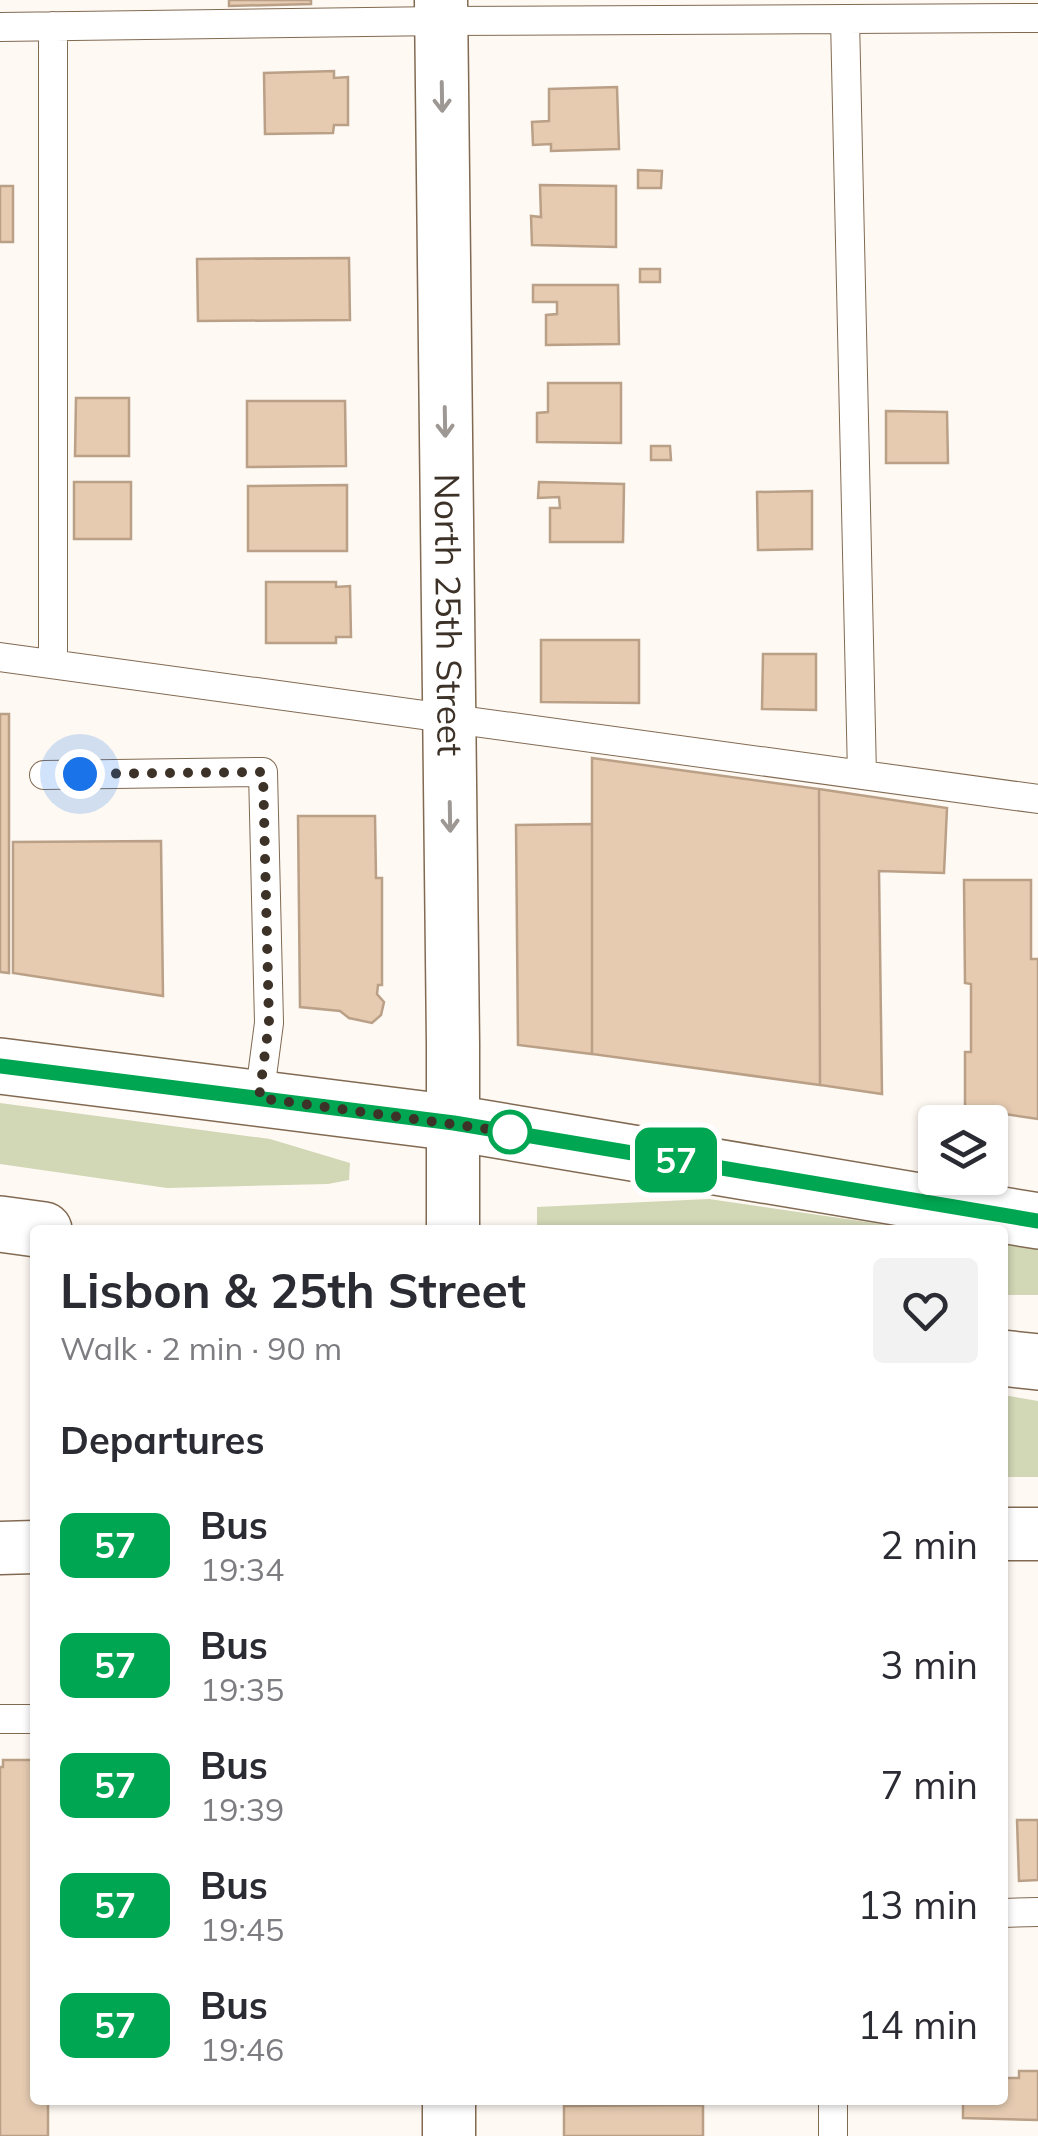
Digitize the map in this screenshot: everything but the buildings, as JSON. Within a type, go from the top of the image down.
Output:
[{"type":"main road","points":[[0,1066],[454,1123],[1038,1221]]},
{"type":"main road","points":[[0,1224],[30,1228]]},
{"type":"main road","points":[[1008,1359],[1038,1362]]},
{"type":"street","name":"North 25th Street","points":[[441,10],[453,1225]]},
{"type":"street","points":[[1008,1534],[1038,1534]]},
{"type":"street","points":[[0,1548],[30,1547]]},
{"type":"street","points":[[449,2105],[449,2136]]},
{"type":"lane","points":[[0,27],[441,10],[1038,18]]},
{"type":"lane","points":[[845,18],[862,775]]},
{"type":"lane","points":[[53,26],[53,664]]},
{"type":"lane","points":[[0,657],[1038,799]]},
{"type":"lane","points":[[44,775],[263,772],[269,1023],[259,1098]]},
{"type":"lane","points":[[0,1720],[30,1719]]},
{"type":"lane","points":[[1008,1913],[1038,1912]]},
{"type":"lane","points":[[832,2105],[832,2136]]},
{"type":"green space","points":[[0,1103],[270,1139],[350,1163],[349,1180],[328,1184],[167,1188],[0,1164]]},
{"type":"green space","points":[[709,1199],[888,1225],[537,1225],[537,1207]]},
{"type":"green space","points":[[1008,1243],[1038,1247],[1038,1295],[1008,1295]]},
{"type":"green space","points":[[1008,1396],[1038,1401],[1038,1477],[1008,1477]]},
{"type":"bus line","name":"57","points":[[0,1066],[454,1123],[1038,1221]]},
{"type":"route","points":[[80,774],[263,772],[269,1023],[259,1098],[510,1132]]}]
